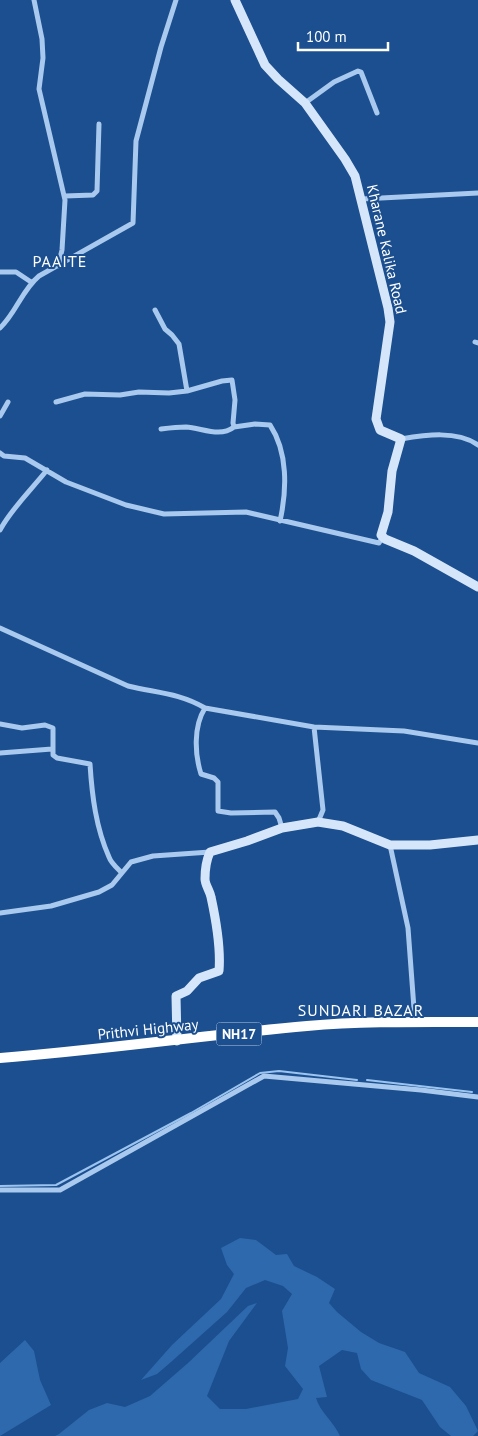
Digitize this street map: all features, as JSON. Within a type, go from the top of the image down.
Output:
[{"type":"highway","name":"Prithvi Highway","points":[[0,1058],[307,1026],[386,1022],[478,1022]]},
{"type":"street","points":[[34,0],[43,58],[39,89],[65,196],[64,224],[58,266]]},
{"type":"street","points":[[0,328],[32,282],[43,273],[133,223],[136,141],[176,0]]},
{"type":"street","name":"Kharane Kalika Road","points":[[235,0],[265,65],[304,102],[351,167],[362,199],[390,322],[376,419],[380,430],[401,439]]},
{"type":"street","points":[[304,102],[334,82],[358,71],[361,72],[376,113]]},
{"type":"street","points":[[65,196],[93,195],[97,191],[99,124]]},
{"type":"street","points":[[362,199],[478,193]]},
{"type":"street","points":[[2,271],[16,272],[32,282]]},
{"type":"street","points":[[155,310],[165,329],[179,344],[187,391]]},
{"type":"street","points":[[56,402],[85,394],[120,395],[139,392],[169,393],[187,391],[232,380],[235,400],[234,428]]},
{"type":"street","points":[[0,416],[8,402]]},
{"type":"street","points":[[161,429],[186,427],[220,433],[254,424],[270,425],[278,436],[283,464],[285,485],[280,520]]},
{"type":"street","points":[[0,453],[4,456],[25,458],[66,482],[126,505],[164,514],[246,512],[379,543],[382,538],[381,531],[389,503],[392,471],[401,439],[426,435],[453,436],[478,445]]},
{"type":"street","points":[[0,530],[47,470]]},
{"type":"street","points":[[382,538],[414,551],[478,587]]},
{"type":"street","points":[[0,628],[128,686],[172,694],[190,700],[205,708],[314,727],[404,731],[478,743]]},
{"type":"street","points":[[205,708],[201,715],[196,748],[197,760],[202,774],[214,778],[218,782],[218,810],[231,813],[275,812],[280,818],[282,828]]},
{"type":"street","points":[[0,724],[22,728],[45,725],[52,728],[53,755],[57,758],[90,764],[97,821],[109,859],[121,872]]},
{"type":"street","points":[[314,727],[322,810],[318,822]]},
{"type":"street","points":[[0,753],[52,749]]},
{"type":"street","points":[[0,913],[51,906],[99,892],[112,886],[121,872],[132,862],[153,856],[210,852],[247,842],[282,828],[318,822],[343,826],[390,845],[430,845],[478,840]]},
{"type":"street","points":[[390,845],[408,928],[415,1022]]},
{"type":"street","points":[[177,1041],[176,996],[187,991],[199,978],[219,971],[220,959],[211,899],[209,889],[204,882],[206,862],[210,852]]},
{"type":"street","points":[[0,1190],[60,1190],[264,1076],[478,1097]]},
{"type":"shaded area","points":[[240,1238],[256,1240],[276,1255],[287,1254],[294,1266],[317,1277],[335,1289],[329,1303],[337,1312],[361,1332],[379,1343],[405,1352],[419,1373],[450,1387],[466,1406],[478,1431],[473,1436],[451,1436],[440,1427],[422,1400],[371,1380],[361,1369],[357,1353],[342,1350],[319,1366],[327,1397],[316,1398],[340,1436],[55,1436],[89,1410],[107,1403],[125,1407],[150,1396],[248,1306],[257,1303],[229,1341],[207,1396],[220,1409],[246,1409],[298,1399],[303,1389],[285,1366],[288,1348],[282,1311],[292,1294],[283,1286],[265,1280],[246,1288],[227,1312],[171,1362],[157,1374],[141,1380],[172,1345],[221,1299],[234,1274],[227,1265],[221,1248]]},
{"type":"shaded area","points":[[25,1340],[34,1351],[40,1380],[51,1405],[0,1436],[0,1363]]},
{"type":"waterway","points":[[0,1186],[56,1185],[191,1113],[260,1073],[279,1071],[357,1080]]},
{"type":"waterway","points":[[367,1080],[472,1092]]},
{"type":"district","name":"PAAITE","points":[[60,261]]},
{"type":"district","name":"SUNDARI BAZAR","points":[[361,1010]]}]
